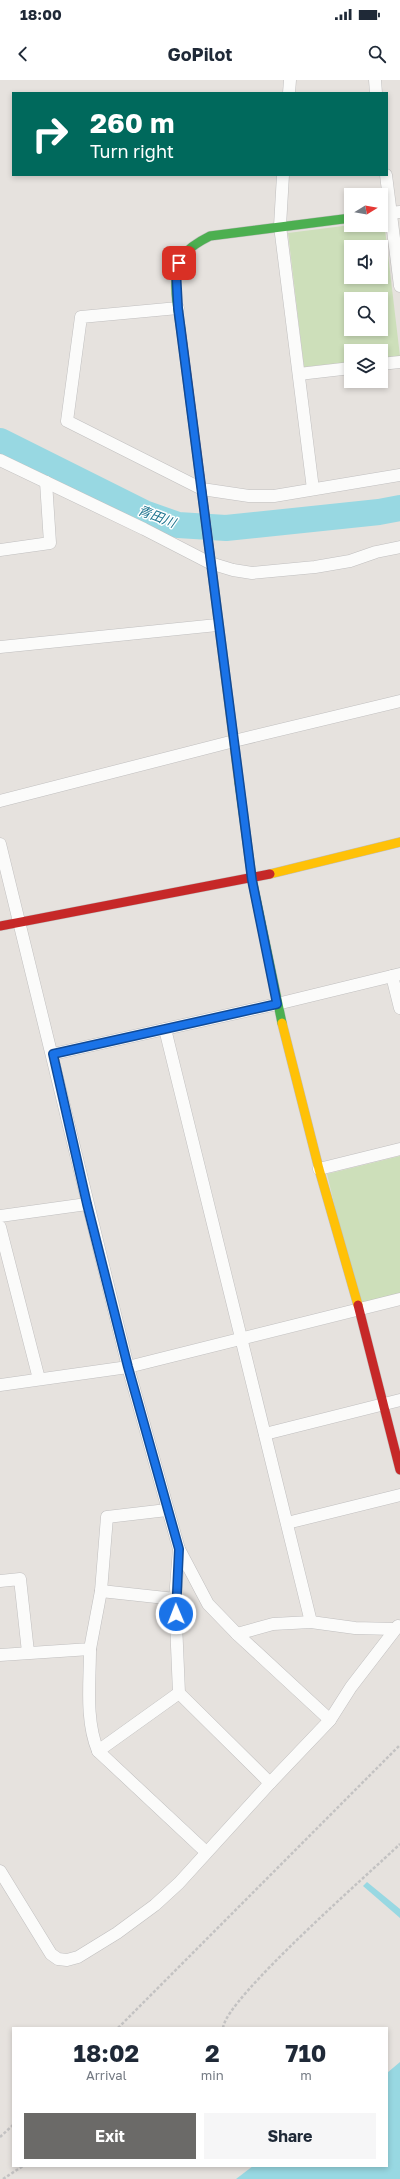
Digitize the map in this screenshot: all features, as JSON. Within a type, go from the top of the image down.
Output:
[{"type":"street","points":[[289,92],[290,80]]},
{"type":"street","points":[[374,80],[376,92]]},
{"type":"street","points":[[283,176],[280,226],[313,489]]},
{"type":"street","points":[[386,176],[400,286]]},
{"type":"street","points":[[344,219],[210,236],[192,245],[183,255],[176,270],[178,308],[202,489],[217,625],[252,880],[277,1004],[319,1169],[359,1310],[400,1470]]},
{"type":"street","points":[[178,308],[81,317],[67,421],[202,489],[249,496],[274,496],[400,475]]},
{"type":"street","points":[[388,363],[400,362]]},
{"type":"street","points":[[299,374],[344,369]]},
{"type":"street","points":[[0,460],[144,529],[209,558],[252,573],[279,571],[350,561],[376,552],[400,547]]},
{"type":"street","points":[[0,550],[50,543],[46,482]]},
{"type":"street","points":[[0,647],[217,625]]},
{"type":"street","points":[[0,801],[234,741],[400,701]]},
{"type":"street","points":[[0,926],[20,924],[252,880],[400,842]]},
{"type":"street","points":[[0,844],[53,1054],[87,1204],[128,1367],[179,1549],[208,1604],[237,1634],[330,1720]]},
{"type":"street","points":[[53,1054],[277,1004],[396,975],[400,1008]]},
{"type":"street","points":[[166,1028],[310,1622]]},
{"type":"street","points":[[319,1169],[400,1149]]},
{"type":"street","points":[[0,1216],[87,1204]]},
{"type":"street","points":[[0,1227],[39,1379]]},
{"type":"street","points":[[0,1385],[128,1367],[400,1300]]},
{"type":"street","points":[[265,1434],[400,1400]]},
{"type":"street","points":[[287,1523],[400,1496]]},
{"type":"street","points":[[167,1510],[107,1517],[101,1591],[90,1649],[90,1715],[93,1739],[98,1751],[206,1852]]},
{"type":"street","points":[[179,1549],[175,1599],[179,1693],[270,1783]]},
{"type":"street","points":[[0,1581],[20,1579],[28,1652]]},
{"type":"street","points":[[101,1591],[175,1599]]},
{"type":"street","points":[[237,1634],[273,1624],[310,1622],[355,1628],[397,1626]]},
{"type":"street","points":[[0,1871],[51,1954],[58,1959],[67,1960],[78,1957],[117,1933],[155,1904],[178,1883],[330,1720],[397,1626]]},
{"type":"street","points":[[0,1655],[90,1649]]},
{"type":"street","points":[[98,1751],[179,1693]]},
{"type":"path","points":[[119,2027],[400,1745]]},
{"type":"path","points":[[223,2027],[224,2023],[239,2001],[325,1912],[400,1844]]},
{"type":"path","points":[[0,2137],[12,2126]]},
{"type":"path","points":[[3,2179],[21,2167]]},
{"type":"green space","points":[[344,226],[344,232],[385,232],[386,240],[344,240],[344,284],[388,284],[388,255],[400,356],[388,357],[388,344],[344,344],[344,363],[304,367],[288,233]]},
{"type":"green space","points":[[400,1156],[400,1293],[358,1304],[327,1174]]},
{"type":"water","points":[[367,1882],[400,1909],[400,1918],[363,1886]]},
{"type":"water","points":[[400,2062],[400,2179],[236,2179],[252,2167],[388,2167],[388,2072]]},
{"type":"waterway","name":"青田川","points":[[0,441],[144,513],[178,525],[226,528],[379,512],[400,508]]},
{"type":"traffic: fast","points":[[181,330],[176,293],[177,273],[183,256],[195,244],[210,236],[344,219]]},
{"type":"traffic: fast","points":[[239,782],[252,879],[282,1023]]},
{"type":"traffic: slow","points":[[213,578],[239,782]]},
{"type":"traffic: slow","points":[[270,874],[400,842]]},
{"type":"traffic: slow","points":[[282,1023],[319,1169],[358,1305]]},
{"type":"traffic: jam","points":[[181,330],[213,578]]},
{"type":"traffic: jam","points":[[0,926],[270,874]]},
{"type":"traffic: jam","points":[[358,1305],[400,1470]]},
{"type":"route","points":[[176,1614],[175,1599],[179,1549],[128,1367],[87,1204],[53,1054],[277,1004],[252,880],[217,625],[178,308],[176,270],[179,263]]}]
